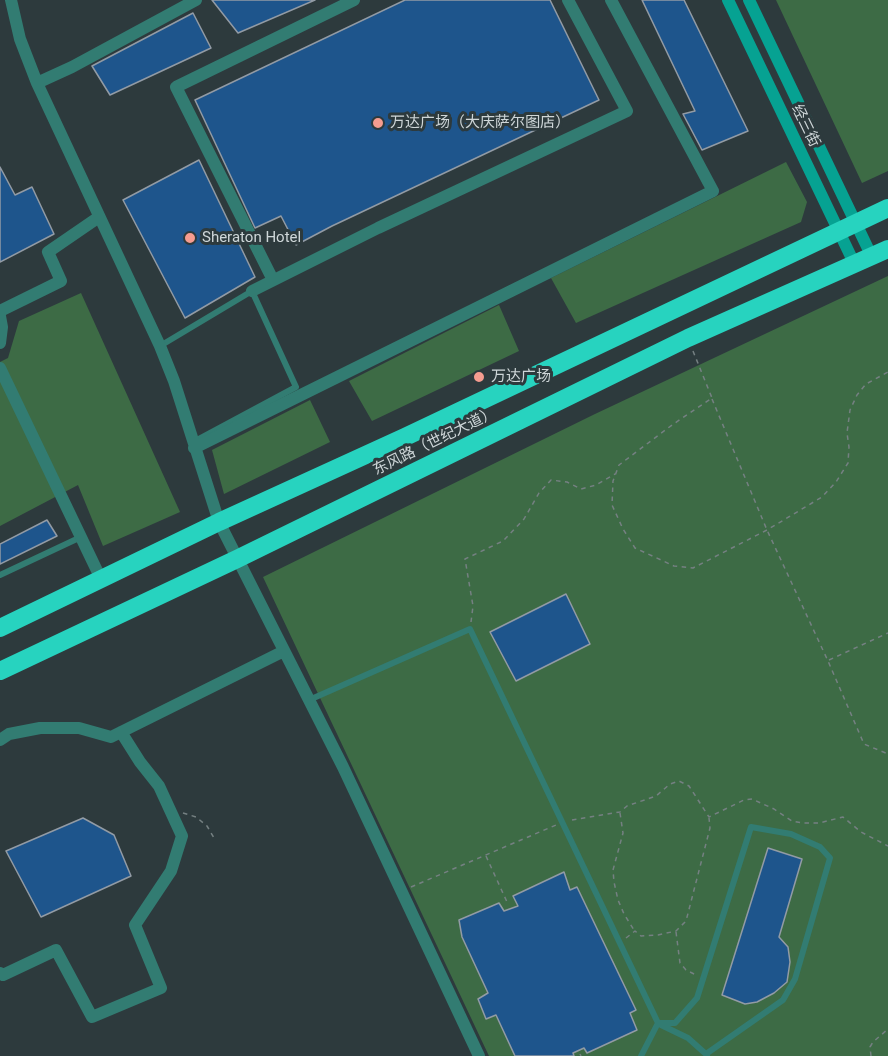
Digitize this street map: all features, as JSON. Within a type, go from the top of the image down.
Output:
[{"type":"highway","name":"东风路（世纪大道）","points":[[0,628],[219,522],[405,437],[888,208]]},
{"type":"highway","name":"东风路（世纪大道）","points":[[0,671],[237,559],[688,338],[880,253]]},
{"type":"main road","name":"经三街","points":[[728,0],[848,228],[880,253]]},
{"type":"main road","name":"经三街","points":[[749,0],[848,228],[855,265]]},
{"type":"street","points":[[11,0],[20,39],[37,83],[160,346],[219,522],[401,891],[479,1056]]},
{"type":"street","points":[[37,83],[72,67],[196,0]]},
{"type":"street","points":[[273,280],[176,87],[354,0]]},
{"type":"street","points":[[252,291],[627,111],[568,0]]},
{"type":"street","points":[[194,445],[713,191],[611,0]]},
{"type":"street","points":[[0,311],[61,281],[48,252],[99,217]]},
{"type":"street","points":[[0,316],[2,327],[0,343]]},
{"type":"street","points":[[0,368],[100,579]]},
{"type":"street","points":[[0,740],[9,734],[39,728],[79,728],[111,737],[284,651]]},
{"type":"street","points":[[0,973],[3,975],[56,950],[92,1017],[161,988],[135,926],[171,872],[182,836],[159,786],[121,732]]},
{"type":"lane","points":[[160,346],[252,291],[296,387],[194,445]]},
{"type":"lane","points":[[0,576],[81,537]]},
{"type":"lane","points":[[308,700],[470,629],[658,1023],[688,1038],[707,1055],[783,1000],[795,979],[830,858],[820,848],[791,834],[751,827],[697,998],[675,1023],[658,1023]]},
{"type":"lane","points":[[641,1056],[658,1023]]},
{"type":"path","points":[[688,338],[767,530],[864,744],[888,754]]},
{"type":"path","points":[[712,398],[619,465],[613,481],[612,505],[635,548],[674,566],[693,568],[767,530],[822,497],[836,482],[848,463],[849,410],[866,384],[888,372]]},
{"type":"path","points":[[470,629],[473,606],[465,559],[503,541],[524,519],[539,493],[551,480],[567,482],[581,489],[596,485],[615,474]]},
{"type":"path","points":[[828,661],[888,633]]},
{"type":"path","points":[[401,891],[562,822],[620,812],[627,806],[656,795],[670,784],[679,781],[689,786],[709,817],[710,828],[686,921],[676,931],[658,936],[641,936],[624,914],[614,882],[613,870],[623,833],[620,812]]},
{"type":"path","points":[[709,817],[744,800],[752,799],[768,805],[792,821],[819,823],[843,817],[861,832],[888,846]]},
{"type":"path","points":[[174,815],[186,812],[196,817],[207,826],[214,838]]},
{"type":"path","points":[[486,855],[507,902]]},
{"type":"path","points":[[620,944],[635,931]]},
{"type":"path","points":[[676,931],[680,963],[686,970],[704,978]]},
{"type":"path","points":[[871,1056],[870,1047],[873,1042],[888,1029]]},
{"type":"green space","points":[[776,0],[888,0],[888,171],[862,183]]},
{"type":"green space","points":[[786,162],[807,202],[801,222],[576,323],[551,278]]},
{"type":"green space","points":[[888,276],[888,1056],[489,1056],[263,577],[595,414]]},
{"type":"green space","points":[[81,293],[180,512],[103,546],[78,485],[0,526],[0,362],[8,358],[19,321]]},
{"type":"green space","points":[[499,305],[519,351],[372,421],[349,381]]},
{"type":"green space","points":[[310,400],[330,442],[224,494],[212,450]]},
{"type":"building","points":[[212,0],[315,0],[238,33]]},
{"type":"building","name":"万达广场（大庆萨尔图店）","points":[[405,0],[550,0],[599,100],[296,245],[281,216],[255,228],[195,100]]},
{"type":"building","points":[[642,0],[684,0],[748,131],[702,150],[683,114],[695,111]]},
{"type":"building","points":[[193,13],[211,48],[110,95],[92,66]]},
{"type":"building","name":"Sheraton Hotel","points":[[199,160],[255,277],[185,318],[123,200]]},
{"type":"building","points":[[0,167],[15,195],[32,187],[54,234],[0,262]]},
{"type":"building","points":[[47,520],[57,536],[0,564],[0,544]]},
{"type":"building","points":[[566,594],[590,644],[516,681],[490,632]]},
{"type":"building","points":[[83,818],[114,835],[131,876],[41,917],[6,851]]},
{"type":"building","points":[[768,848],[802,859],[779,937],[788,947],[790,962],[787,982],[774,993],[757,1002],[745,1004],[722,995]]},
{"type":"building","points":[[564,872],[570,890],[577,887],[636,1010],[630,1013],[637,1030],[587,1053],[584,1048],[573,1053],[574,1056],[515,1056],[496,1015],[486,1019],[478,999],[488,993],[462,937],[459,920],[499,903],[504,911],[518,906],[513,896]]},
{"type":"place","name":"万达广场（大庆萨尔图店）","points":[[378,123]]},
{"type":"place","name":"Sheraton Hotel","points":[[190,238]]},
{"type":"place","name":"万达广场","points":[[479,377]]}]
